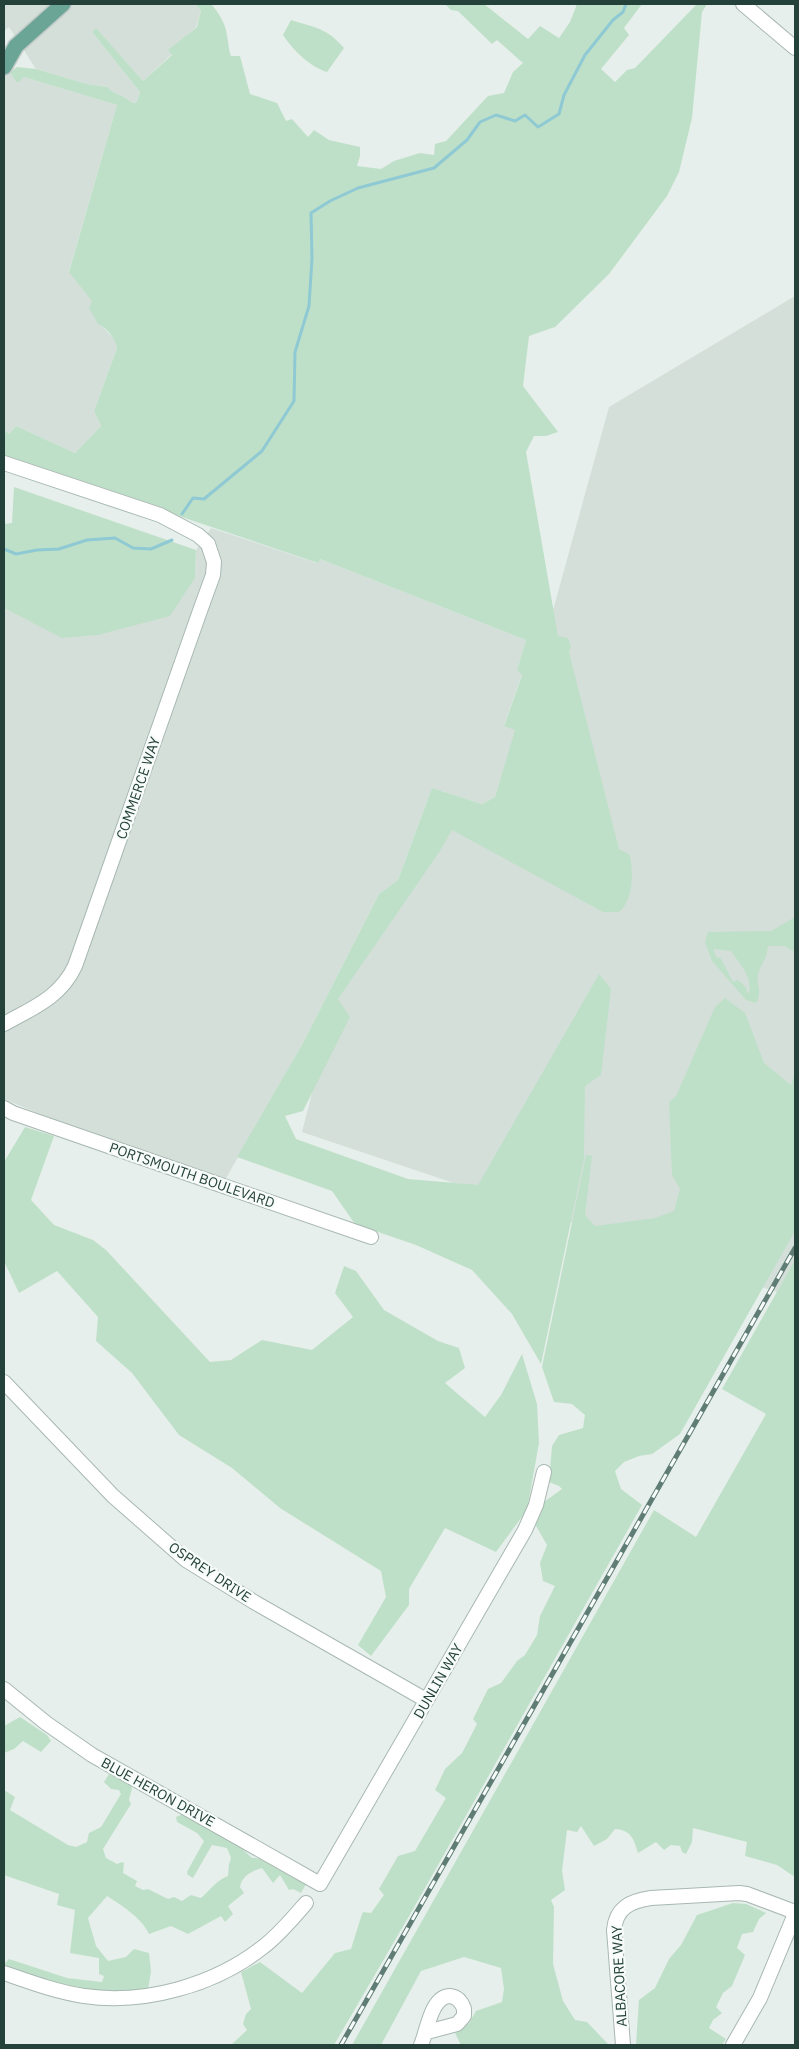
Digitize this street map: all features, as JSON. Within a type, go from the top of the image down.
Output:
[{"type":"main road","points":[[4,67],[10,47],[63,4]]},
{"type":"street","points":[[743,4],[795,48]]},
{"type":"street","name":"COMMERCE WAY","points":[[4,463],[160,515],[204,539],[211,550],[214,562],[212,575],[80,954],[67,982],[49,999],[4,1024]]},
{"type":"street","name":"COMMERCE WAY","points":[[4,472],[159,524],[188,530]]},
{"type":"street","name":"PORTSMOUTH BOULEVARD","points":[[7,1111],[371,1237]]},
{"type":"street","name":"OSPREY DRIVE","points":[[4,1382],[113,1496],[186,1560],[247,1598],[426,1700]]},
{"type":"street","name":"DUNLIN WAY","points":[[320,1884],[525,1530],[536,1505],[544,1472]]},
{"type":"street","name":"BLUE HERON DRIVE","points":[[4,1689],[46,1723],[92,1755],[320,1884]]},
{"type":"street","name":"ALBACORE WAY","points":[[623,2045],[614,1930],[618,1914],[627,1904],[639,1900],[739,1893],[747,1894],[795,1913]]},
{"type":"street","points":[[4,1974],[71,1993],[96,1997],[125,1998],[166,1991],[211,1977],[255,1953],[281,1930],[306,1903]]},
{"type":"street","points":[[733,2045],[760,1998],[795,1913]]},
{"type":"shaded area","points":[[4,4],[195,4],[201,10],[196,27],[169,51],[172,54],[143,81],[96,29],[92,32],[140,92],[137,102],[133,103],[107,87],[87,84],[36,69],[9,27],[4,31]]},
{"type":"shaded area","points":[[10,72],[17,82],[24,77],[117,105],[69,271],[93,301],[102,326],[115,340],[117,348],[94,411],[101,426],[75,453],[16,426],[9,434],[4,430],[4,78]]},
{"type":"shaded area","points":[[795,296],[795,1298],[302,1132],[337,996],[449,817],[493,828],[609,407]]},
{"type":"shaded area","points":[[211,528],[317,563],[320,559],[526,640],[517,670],[522,674],[504,725],[516,730],[495,797],[482,804],[432,788],[398,880],[379,894],[303,1043],[225,1180],[73,1128],[4,1099],[4,608],[62,637],[195,578],[196,550]]},
{"type":"green space","points":[[195,4],[211,4],[224,23],[231,56],[240,56],[250,94],[277,103],[286,121],[292,119],[308,137],[314,130],[329,140],[360,147],[357,166],[381,169],[394,161],[420,153],[434,155],[435,144],[446,141],[488,96],[504,93],[513,72],[523,63],[497,40],[492,44],[458,11],[451,10],[445,4],[484,4],[528,39],[540,26],[559,38],[570,22],[577,4],[642,4],[624,28],[629,35],[601,69],[615,82],[627,70],[635,68],[697,4],[707,4],[702,12],[692,118],[679,172],[667,196],[609,274],[555,327],[529,336],[523,386],[558,432],[546,436],[534,436],[526,452],[558,636],[568,638],[571,647],[569,652],[619,849],[630,855],[632,878],[630,893],[624,907],[619,912],[603,912],[452,830],[440,851],[338,999],[350,1017],[303,1111],[285,1116],[296,1139],[408,1179],[478,1185],[599,974],[611,989],[601,1075],[585,1086],[584,1159],[541,1364],[512,1314],[472,1270],[416,1245],[355,1224],[332,1191],[237,1157],[303,1043],[379,894],[398,880],[432,788],[482,804],[495,797],[515,730],[504,726],[522,675],[517,670],[526,640],[320,559],[318,563],[4,457],[4,430],[9,434],[16,426],[75,453],[101,426],[94,411],[117,348],[113,337],[98,324],[89,308],[92,301],[69,272],[117,105],[24,77],[19,82],[16,82],[10,72],[17,67],[36,69],[87,84],[107,87],[133,103],[137,102],[140,92],[92,32],[96,28],[143,81],[172,55],[168,50],[197,27],[201,10]]},
{"type":"green space","points":[[291,20],[326,32],[344,48],[327,72],[314,66],[302,57],[283,35]]},
{"type":"green space","points":[[14,487],[196,550],[195,578],[170,616],[98,635],[62,638],[4,608],[4,524],[12,523]]},
{"type":"green space","points":[[795,917],[795,952],[784,946],[768,946],[758,974],[759,995],[756,1003],[746,1000],[712,961],[705,942],[708,932],[771,931]],"holes":[[[713,949],[731,951],[747,976],[750,987],[749,993],[742,983],[737,980],[733,982],[720,957],[717,958]]]},
{"type":"green space","points":[[725,998],[745,1013],[764,1063],[791,1085],[795,1074],[795,1231],[680,1434],[652,1454],[639,1456],[624,1462],[615,1471],[621,1489],[642,1505],[334,2045],[231,2045],[247,2030],[243,2024],[246,2014],[251,2009],[241,1972],[260,1962],[302,1993],[335,1953],[351,1949],[363,1912],[371,1913],[384,1895],[379,1889],[398,1856],[415,1851],[446,1798],[435,1790],[445,1769],[462,1753],[477,1724],[473,1719],[488,1689],[501,1683],[517,1661],[525,1655],[537,1635],[540,1616],[555,1586],[543,1581],[540,1563],[547,1545],[535,1524],[544,1502],[562,1489],[549,1482],[552,1446],[559,1435],[583,1428],[585,1415],[572,1404],[554,1402],[542,1367],[586,1155],[592,1156],[585,1215],[595,1226],[655,1218],[674,1211],[680,1189],[672,1175],[669,1102],[676,1096],[715,1007]]},
{"type":"green space","points":[[25,1127],[54,1136],[31,1200],[54,1225],[93,1240],[106,1250],[210,1362],[231,1360],[262,1340],[312,1350],[353,1317],[335,1293],[344,1266],[356,1271],[384,1310],[438,1341],[459,1348],[465,1368],[445,1383],[485,1417],[501,1395],[522,1354],[537,1404],[539,1443],[527,1510],[496,1552],[445,1528],[409,1589],[409,1605],[371,1656],[358,1645],[386,1597],[381,1571],[280,1508],[232,1468],[179,1435],[132,1373],[96,1341],[98,1317],[57,1271],[19,1293],[4,1261],[4,1162]]},
{"type":"green space","points":[[795,1260],[795,1877],[777,1865],[745,1856],[747,1842],[693,1828],[692,1842],[686,1854],[682,1852],[680,1846],[671,1845],[664,1850],[656,1842],[638,1853],[631,1836],[625,1831],[615,1829],[607,1839],[594,1846],[581,1826],[577,1832],[567,1830],[562,1871],[565,1890],[551,1900],[554,1907],[553,1964],[563,2001],[575,2020],[587,2022],[609,2045],[461,2045],[455,2033],[469,2023],[476,2011],[502,2002],[504,1989],[501,1968],[464,1957],[421,1971],[381,2045],[352,2045],[654,1510],[696,1537],[766,1414],[722,1389]]},
{"type":"green space","points":[[20,1717],[47,1735],[51,1741],[41,1752],[23,1741],[14,1749],[4,1753],[4,1726]]},
{"type":"green space","points":[[109,1774],[131,1784],[129,1800],[131,1804],[103,1849],[106,1858],[117,1864],[124,1863],[123,1873],[137,1881],[135,1886],[143,1890],[148,1889],[168,1899],[174,1897],[182,1901],[191,1895],[201,1898],[217,1883],[228,1876],[231,1858],[227,1848],[212,1845],[193,1878],[188,1875],[187,1872],[204,1841],[197,1833],[177,1822],[176,1817],[183,1814],[234,1841],[252,1858],[267,1860],[287,1871],[306,1884],[301,1893],[293,1889],[289,1890],[280,1875],[273,1883],[262,1868],[258,1869],[248,1874],[241,1883],[240,1887],[244,1893],[228,1906],[233,1914],[225,1922],[221,1916],[188,1934],[171,1926],[149,1934],[136,1917],[107,1896],[88,1918],[96,1946],[108,1961],[126,1957],[134,1949],[149,1953],[151,1971],[148,1990],[97,1994],[6,1969],[5,1963],[9,1959],[67,1978],[102,1982],[104,1976],[99,1974],[99,1958],[70,1953],[75,1910],[57,1905],[59,1894],[4,1875],[4,1790],[15,1797],[10,1810],[68,1845],[76,1847],[87,1842],[89,1833],[101,1827],[121,1794],[119,1790],[111,1789],[104,1782]]},
{"type":"green space","points":[[733,1903],[746,1904],[766,1913],[759,1919],[753,1932],[742,1934],[737,1948],[745,1955],[732,1986],[723,1993],[716,2007],[722,2013],[713,2020],[709,2028],[726,2039],[722,2045],[636,2045],[639,2000],[655,1988],[669,1959],[681,1945],[697,1915]]},
{"type":"waterway","points":[[182,514],[193,498],[204,499],[262,451],[294,401],[295,352],[309,306],[312,259],[311,213],[330,201],[358,188],[434,168],[467,140],[480,122],[496,115],[515,121],[525,115],[538,127],[559,114],[564,95],[585,55],[613,20],[623,12],[626,4]]},
{"type":"waterway","points":[[4,549],[16,554],[37,550],[59,549],[87,540],[115,538],[133,548],[151,549],[172,540]]},
{"type":"railway","points":[[341,2045],[795,1248]]}]
